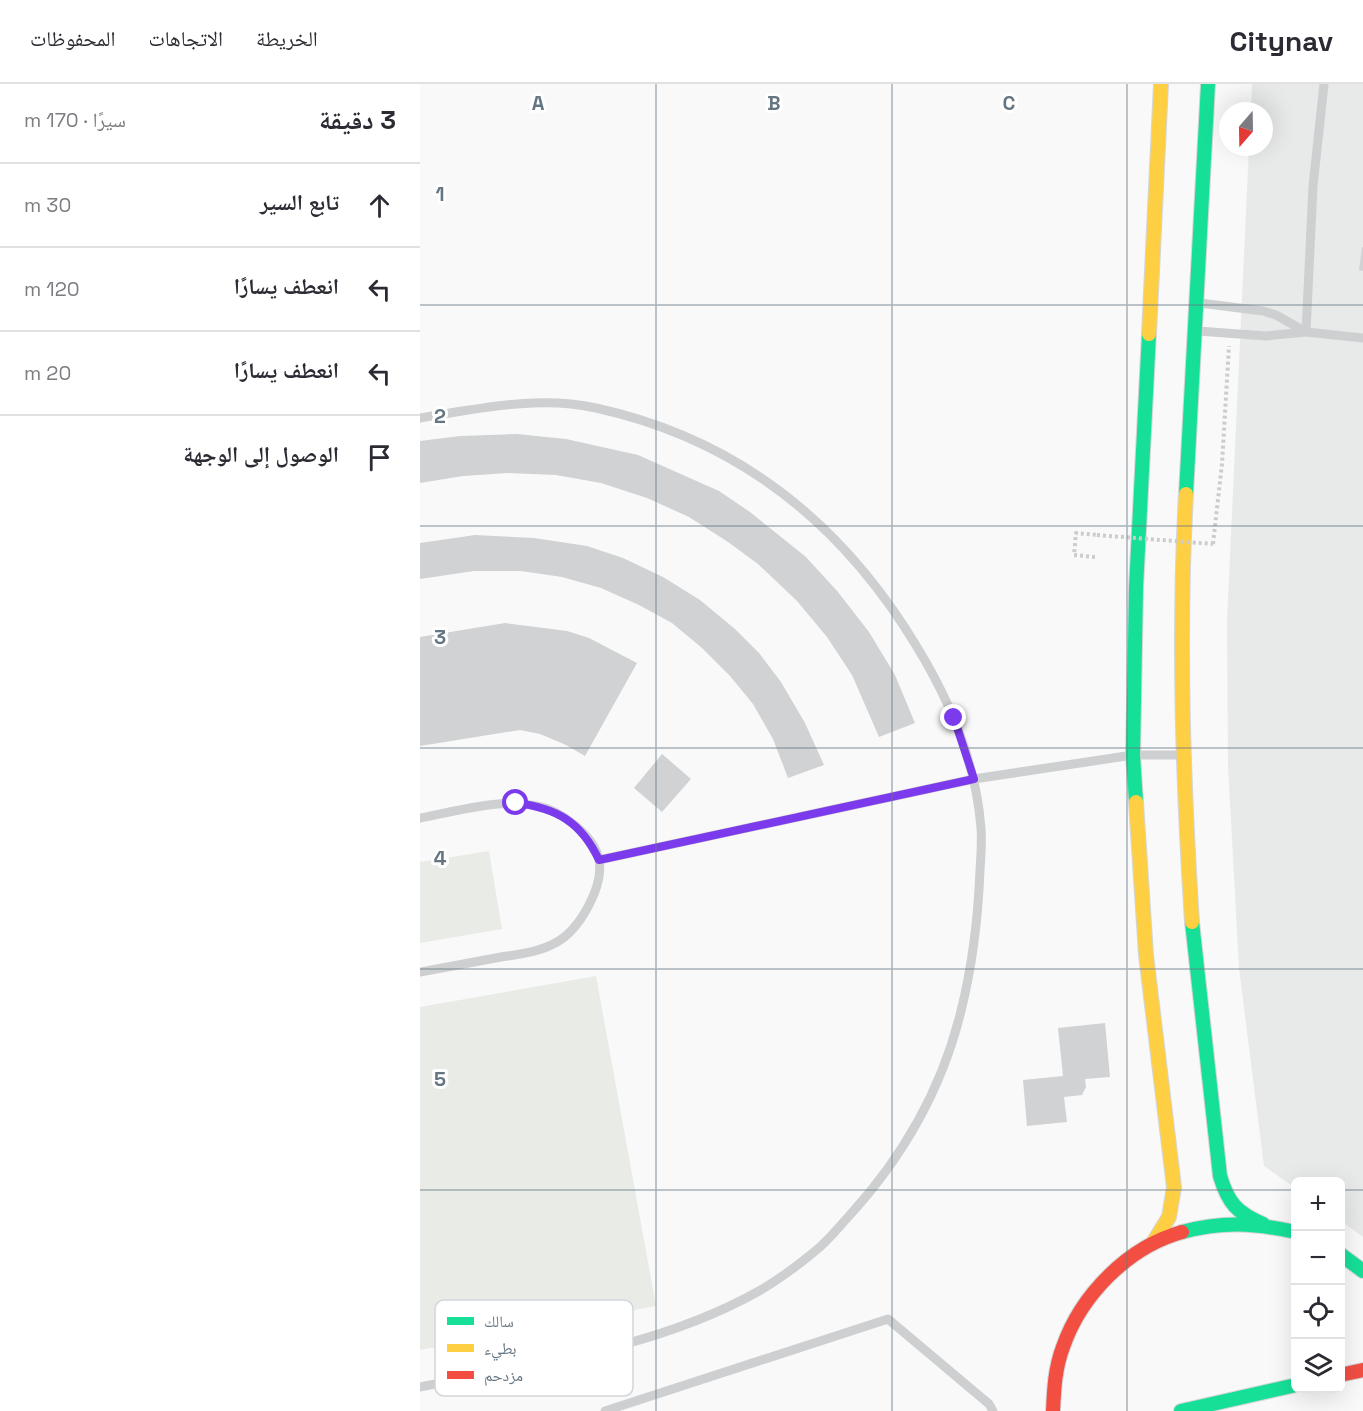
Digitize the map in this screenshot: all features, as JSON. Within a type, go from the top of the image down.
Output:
[{"type":"main road","points":[[1153,1243],[1171,1216],[1174,1186],[1146,955],[1134,755],[1136,588],[1161,84]]},
{"type":"main road","points":[[1208,84],[1183,552],[1185,812],[1194,953],[1220,1176],[1225,1195],[1243,1216],[1292,1231]]},
{"type":"main road","points":[[1053,1411],[1052,1393],[1062,1347],[1083,1305],[1114,1269],[1153,1243],[1179,1232],[1206,1225],[1263,1224]]},
{"type":"main road","points":[[1345,1257],[1363,1271]]},
{"type":"main road","points":[[1345,1374],[1363,1370]]},
{"type":"main road","points":[[1181,1411],[1291,1386]]},
{"type":"lane","points":[[1306,332],[1313,186],[1324,84]]},
{"type":"lane","points":[[1196,302],[1263,311],[1276,315],[1306,332]]},
{"type":"lane","points":[[1194,330],[1266,336],[1306,332],[1363,339]]},
{"type":"lane","points":[[420,418],[494,407],[537,404],[593,407],[647,422],[705,444],[754,472],[798,503],[842,545],[894,608],[932,670],[954,718],[974,779],[982,829],[979,895],[972,965],[956,1031],[934,1092],[903,1148],[861,1203],[819,1249],[761,1290],[708,1316],[633,1342]]},
{"type":"lane","points":[[599,860],[974,779],[1134,755],[1184,754]]},
{"type":"lane","points":[[420,818],[490,805],[516,803],[539,806],[558,813],[575,826],[590,842],[599,860],[598,881],[590,904],[575,926],[559,941],[539,950],[420,972]]},
{"type":"lane","points":[[605,1411],[888,1319],[989,1404],[993,1411]]},
{"type":"lane","points":[[420,1387],[435,1384]]},
{"type":"path","points":[[1095,557],[1074,555],[1076,533],[1214,544],[1222,464],[1230,333]]},
{"type":"shaded area","points":[[1252,84],[1363,84],[1363,1237],[1345,1224],[1345,1177],[1291,1177],[1291,1185],[1264,1166],[1239,968],[1228,766],[1227,621],[1249,156],[1273,156],[1273,102],[1251,102]]},
{"type":"shaded area","points":[[489,851],[502,929],[420,943],[420,862]]},
{"type":"shaded area","points":[[596,976],[656,1306],[633,1310],[633,1300],[435,1300],[435,1347],[420,1350],[420,1007]]},
{"type":"building","points":[[1363,247],[1363,271],[1359,270]]},
{"type":"building","points":[[517,434],[566,439],[638,455],[719,491],[750,512],[806,557],[838,592],[869,632],[895,675],[915,723],[879,737],[852,675],[827,637],[797,601],[758,564],[689,517],[647,498],[601,483],[556,475],[508,473],[463,476],[420,483],[420,441],[460,436]]},
{"type":"building","points":[[475,535],[534,538],[587,546],[623,558],[663,577],[700,600],[735,629],[759,653],[781,682],[805,723],[824,765],[788,778],[773,739],[753,704],[730,676],[672,623],[639,605],[601,588],[562,577],[521,571],[474,571],[420,579],[420,543]]},
{"type":"building","points":[[505,623],[567,631],[589,638],[637,663],[585,756],[540,734],[520,730],[420,746],[420,637]]},
{"type":"building","points":[[662,754],[691,779],[662,812],[634,788]]},
{"type":"building","points":[[1105,1023],[1110,1077],[1085,1079],[1086,1087],[1082,1095],[1064,1097],[1067,1122],[1027,1126],[1023,1080],[1063,1076],[1058,1028]]},
{"type":"traffic: fast","points":[[1186,494],[1208,84]]},
{"type":"traffic: fast","points":[[1136,802],[1133,755],[1136,588],[1149,334]]},
{"type":"traffic: fast","points":[[1192,922],[1220,1176],[1226,1193],[1235,1206],[1246,1216],[1263,1224]]},
{"type":"traffic: fast","points":[[1182,1232],[1211,1226],[1239,1224],[1291,1231]]},
{"type":"traffic: fast","points":[[1345,1258],[1363,1271]]},
{"type":"traffic: fast","points":[[1181,1411],[1291,1386]]},
{"type":"traffic: slow","points":[[1149,334],[1161,84]]},
{"type":"traffic: slow","points":[[1186,494],[1182,655],[1186,815],[1192,922]]},
{"type":"traffic: slow","points":[[1136,802],[1146,955],[1174,1187],[1169,1217],[1153,1243]]},
{"type":"traffic: jam","points":[[1053,1411],[1055,1379],[1060,1355],[1071,1328],[1094,1292],[1125,1261],[1162,1239],[1182,1232]]},
{"type":"traffic: jam","points":[[1345,1374],[1363,1370]]},
{"type":"route","points":[[516,803],[539,806],[558,813],[590,842],[599,860],[974,779],[954,718]]}]
